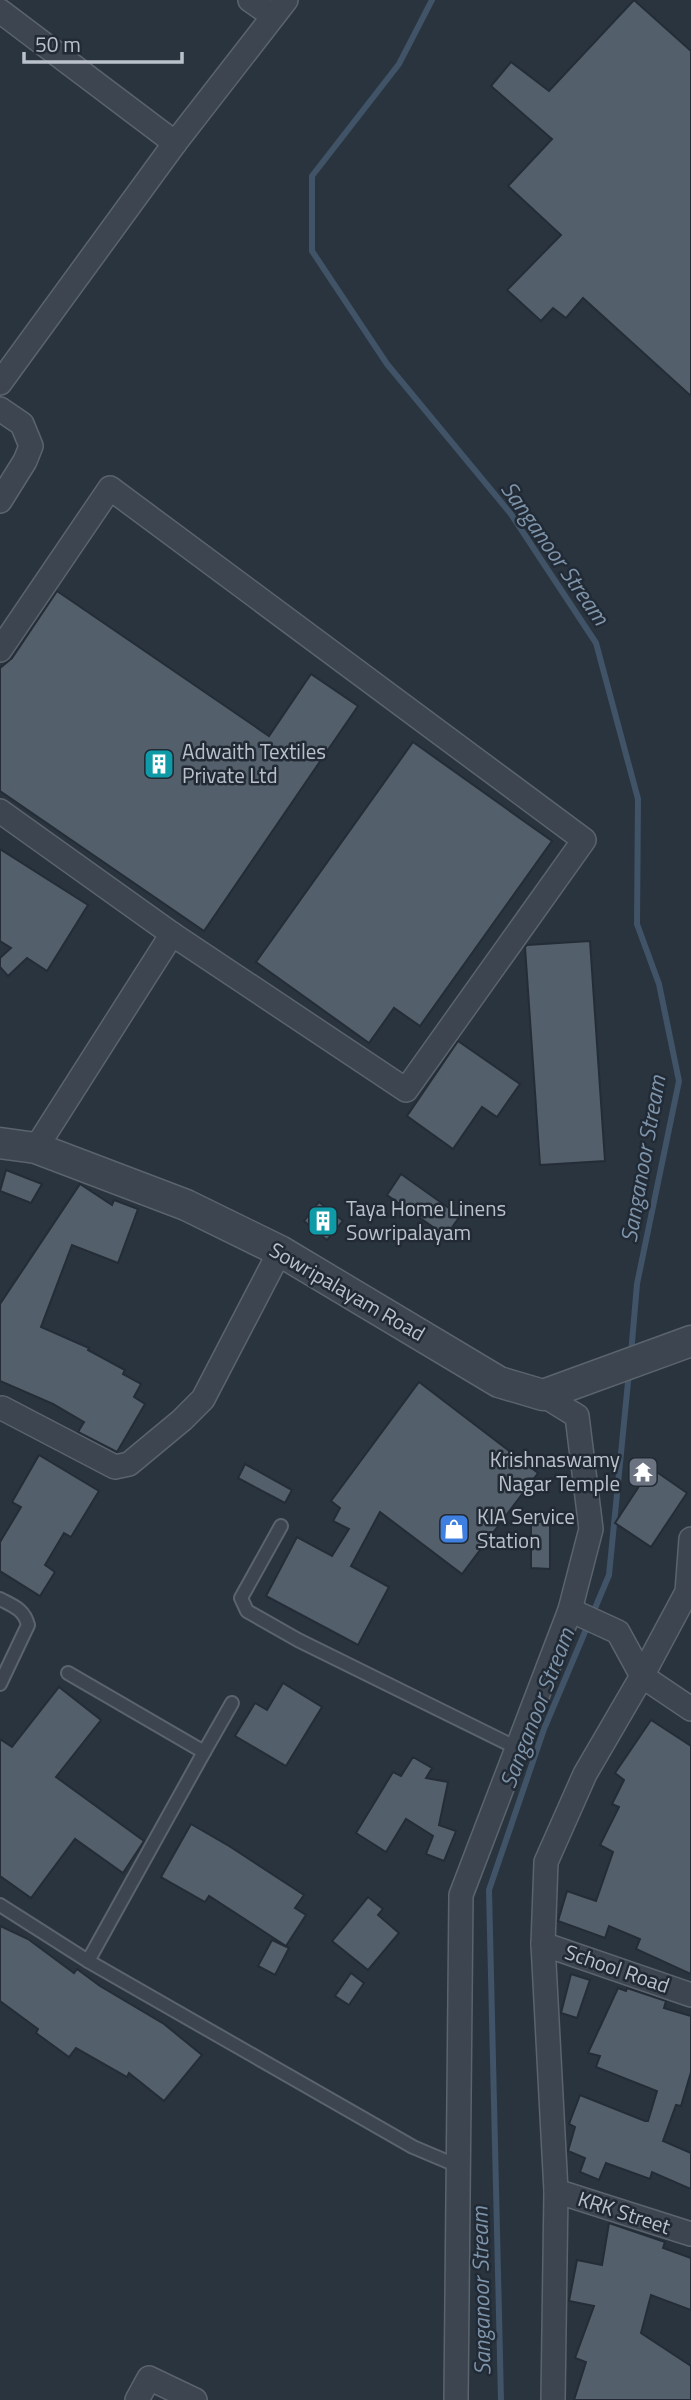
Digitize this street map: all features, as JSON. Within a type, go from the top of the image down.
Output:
[{"type":"street","points":[[0,383],[175,143],[279,8],[250,0]]},
{"type":"street","points":[[4,22],[175,143]]},
{"type":"street","points":[[0,409],[22,424],[31,446],[0,502]]},
{"type":"street","points":[[0,650],[110,488],[584,840],[406,1090],[172,934],[0,811]]},
{"type":"street","points":[[36,1148],[172,934]]},
{"type":"street","name":"Sowripalayam Road","points":[[0,1143],[36,1148],[186,1205],[280,1251],[499,1382],[543,1395]]},
{"type":"street","points":[[2,1408],[115,1467],[129,1464],[203,1399],[280,1251]]},
{"type":"street","points":[[543,1395],[691,1341]]},
{"type":"street","points":[[456,2400],[461,1895],[570,1610],[591,1529],[578,1416],[543,1395]]},
{"type":"street","points":[[552,2400],[556,2191],[543,1944],[546,1862],[585,1774],[687,1592],[691,1539]]},
{"type":"street","points":[[570,1610],[618,1632],[642,1676],[691,1709]]},
{"type":"street","name":"School Road","points":[[543,1944],[691,1995]]},
{"type":"street","name":"KRK Street","points":[[556,2191],[691,2234]]},
{"type":"street","points":[[137,2400],[149,2378],[195,2400]]},
{"type":"lane","points":[[281,1526],[241,1598],[247,1611],[298,1640],[517,1748]]},
{"type":"lane","points":[[0,1599],[18,1608],[26,1616],[28,1625],[0,1684]]},
{"type":"lane","points":[[68,1673],[204,1752]]},
{"type":"lane","points":[[88,1961],[232,1703]]},
{"type":"lane","points":[[0,1905],[88,1961],[413,2147],[458,2166]]},
{"type":"building","points":[[634,0],[691,51],[691,396],[583,298],[566,318],[553,308],[541,321],[507,290],[561,235],[508,186],[552,139],[491,86],[511,62],[549,91]]},
{"type":"building","name":"Adwaith Textiles Private Ltd","points":[[57,591],[269,736],[311,674],[358,706],[204,931],[0,791],[0,668],[12,658]]},
{"type":"building","name":"Adwaith Textiles Private Ltd","points":[[413,742],[552,841],[420,1026],[394,1008],[369,1043],[256,962]]},
{"type":"building","points":[[0,849],[88,905],[47,971],[27,958],[8,976],[0,967],[0,958],[11,948],[0,941]]},
{"type":"building","points":[[590,941],[605,1161],[540,1165],[525,947]]},
{"type":"building","points":[[458,1041],[520,1084],[497,1117],[482,1107],[453,1149],[407,1116]]},
{"type":"building","points":[[6,1170],[42,1184],[31,1203],[0,1191]]},
{"type":"building","points":[[401,1174],[460,1216],[446,1236],[387,1195]]},
{"type":"building","points":[[80,1184],[112,1205],[114,1200],[138,1209],[118,1263],[72,1245],[41,1327],[89,1348],[88,1350],[125,1370],[123,1374],[141,1384],[134,1397],[145,1404],[117,1452],[78,1432],[84,1422],[53,1404],[0,1381],[0,1304]]},
{"type":"building","name":"Taya Home Linens Sowripalayam","points":[[319,1202],[343,1221],[327,1240],[304,1221]]},
{"type":"building","points":[[419,1382],[538,1473],[462,1574],[380,1512],[351,1566],[389,1587],[358,1645],[266,1596],[297,1537],[332,1556],[349,1529],[333,1521],[340,1508],[331,1501]]},
{"type":"building","points":[[39,1455],[99,1491],[71,1537],[64,1533],[45,1565],[55,1572],[40,1596],[0,1571],[0,1542],[21,1507],[12,1502]]},
{"type":"building","points":[[245,1464],[292,1490],[285,1503],[238,1478]]},
{"type":"building","points":[[651,1468],[687,1493],[651,1547],[615,1523]]},
{"type":"building","points":[[531,1522],[550,1522],[550,1569],[531,1568]]},
{"type":"building","points":[[283,1683],[322,1707],[286,1766],[235,1736],[255,1703],[267,1710]]},
{"type":"building","points":[[59,1687],[101,1720],[56,1777],[144,1841],[123,1873],[75,1839],[31,1898],[0,1876],[0,1739],[12,1747]]},
{"type":"building","points":[[651,1720],[691,1746],[691,1974],[636,1949],[640,1939],[609,1926],[605,1938],[558,1921],[567,1891],[596,1901],[613,1852],[600,1845],[619,1807],[612,1804],[624,1780],[615,1773]]},
{"type":"building","points":[[413,1757],[432,1768],[426,1778],[448,1782],[439,1825],[456,1831],[444,1861],[426,1854],[433,1836],[406,1819],[386,1852],[356,1833],[393,1772],[401,1776]]},
{"type":"building","points":[[191,1824],[304,1895],[295,1908],[306,1915],[286,1946],[209,1896],[205,1902],[161,1877]]},
{"type":"building","points":[[368,1897],[383,1909],[378,1915],[399,1933],[368,1970],[332,1941]]},
{"type":"building","points":[[0,1926],[28,1939],[74,1973],[77,1969],[164,2024],[202,2055],[164,2101],[129,2073],[127,2077],[76,2048],[69,2057],[36,2033],[38,2029],[0,2001]]},
{"type":"building","points":[[272,1940],[289,1948],[275,1975],[258,1966]]},
{"type":"building","points":[[351,1973],[364,1983],[349,2005],[335,1996]]},
{"type":"building","points":[[571,1974],[590,1980],[577,2018],[561,2013]]},
{"type":"building","points":[[618,1988],[626,1991],[627,1988],[666,2001],[664,2008],[691,2016],[691,2072],[681,2106],[676,2105],[663,2141],[691,2153],[691,2189],[652,2172],[650,2179],[606,2163],[599,2180],[580,2172],[585,2158],[568,2151],[575,2127],[569,2124],[580,2095],[648,2121],[657,2091],[596,2067],[600,2056],[588,2053]]},
{"type":"building","points":[[609,2223],[665,2242],[663,2248],[691,2258],[691,2310],[651,2295],[641,2333],[691,2366],[691,2400],[574,2400],[586,2362],[575,2358],[594,2306],[569,2301],[577,2260],[602,2265]]},
{"type":"waterway","name":"Sanganoor Stream","points":[[432,0],[399,64],[312,176],[312,251],[387,364],[511,514],[596,643],[638,799],[637,924],[659,984],[679,1081],[637,1284],[631,1354]]},
{"type":"waterway","name":"Sanganoor Stream","points":[[501,2400],[489,1890],[544,1729],[609,1575],[629,1372]]},
{"type":"place","name":"Adwaith Textiles Private Ltd","points":[[159,764]]},
{"type":"place","name":"Taya Home Linens Sowripalayam","points":[[323,1221]]},
{"type":"place","name":"Krishnaswamy Nagar Temple","points":[[643,1472]]},
{"type":"place","name":"KIA Service Station","points":[[454,1529]]}]
